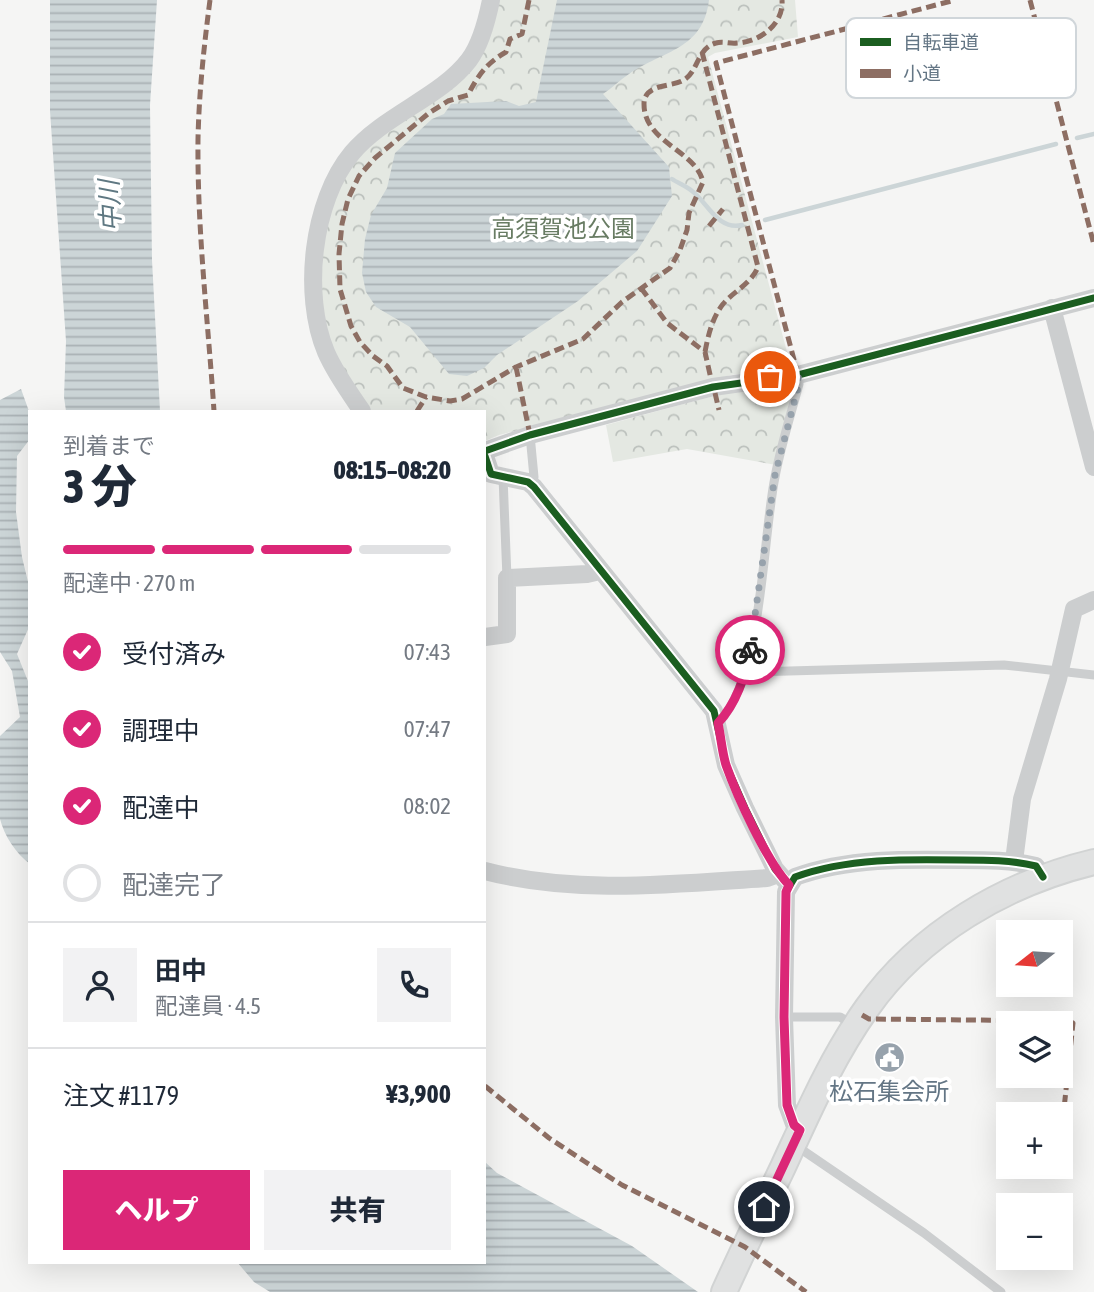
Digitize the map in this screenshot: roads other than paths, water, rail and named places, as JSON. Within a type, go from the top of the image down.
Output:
[{"type":"main road","points":[[724,1292],[835,1060],[868,1007],[890,981],[921,950],[983,905],[1043,877],[1094,862]]},
{"type":"street","points":[[361,410],[333,367],[319,334],[313,280],[316,244],[332,183],[353,152],[392,117],[458,73],[471,59],[479,44],[491,0]]},
{"type":"street","points":[[486,453],[530,435],[713,387],[798,375],[1094,298]]},
{"type":"street","points":[[1052,308],[1094,467]]},
{"type":"street","points":[[486,456],[491,474],[530,484],[714,711],[726,765],[745,808],[783,879],[786,892],[784,1017],[787,1105],[797,1137]]},
{"type":"street","points":[[486,636],[507,634],[507,578],[600,571]]},
{"type":"street","points":[[1014,861],[1022,799],[1058,679],[1074,609],[1094,599]]},
{"type":"street","points":[[486,870],[506,876],[597,886],[783,879],[873,862],[927,859],[1014,861],[1036,866],[1043,877]]},
{"type":"lane","points":[[718,723],[728,713],[747,670],[775,475],[799,384],[798,375]]},
{"type":"lane","points":[[530,435],[534,477],[530,484]]},
{"type":"lane","points":[[503,477],[507,578]]},
{"type":"lane","points":[[747,670],[755,672],[1004,665],[1094,675]]},
{"type":"lane","points":[[784,1017],[840,1017],[856,1026]]},
{"type":"lane","points":[[797,1137],[1001,1292]]},
{"type":"water","name":"中川","points":[[50,0],[157,0],[150,105],[152,260],[160,410],[66,410],[66,341],[50,111]]},
{"type":"water","points":[[557,0],[709,0],[705,17],[690,39],[629,74],[603,94],[669,167],[672,196],[637,251],[578,301],[497,355],[484,368],[467,376],[449,374],[410,327],[376,307],[366,292],[362,273],[365,239],[371,215],[387,188],[395,153],[432,119],[444,114],[451,104],[506,101],[519,106],[536,102]]},
{"type":"water","points":[[21,389],[29,410],[28,442],[17,456],[16,512],[28,582],[28,629],[17,654],[28,681],[28,862],[11,844],[0,819],[0,736],[20,717],[12,671],[0,652],[0,400]]},
{"type":"water","points":[[486,1163],[497,1173],[632,1246],[698,1292],[270,1292],[254,1282],[239,1264],[486,1264]]},
{"type":"waterway","points":[[1077,138],[1094,134]]},
{"type":"waterway","points":[[765,220],[1056,144]]},
{"type":"waterway","points":[[672,179],[692,191],[726,224],[742,225]]},
{"type":"place","name":"松石集会所","points":[[889,1058]]},
{"type":"park label","name":"高須賀池公園","points":[[563,229]]}]
